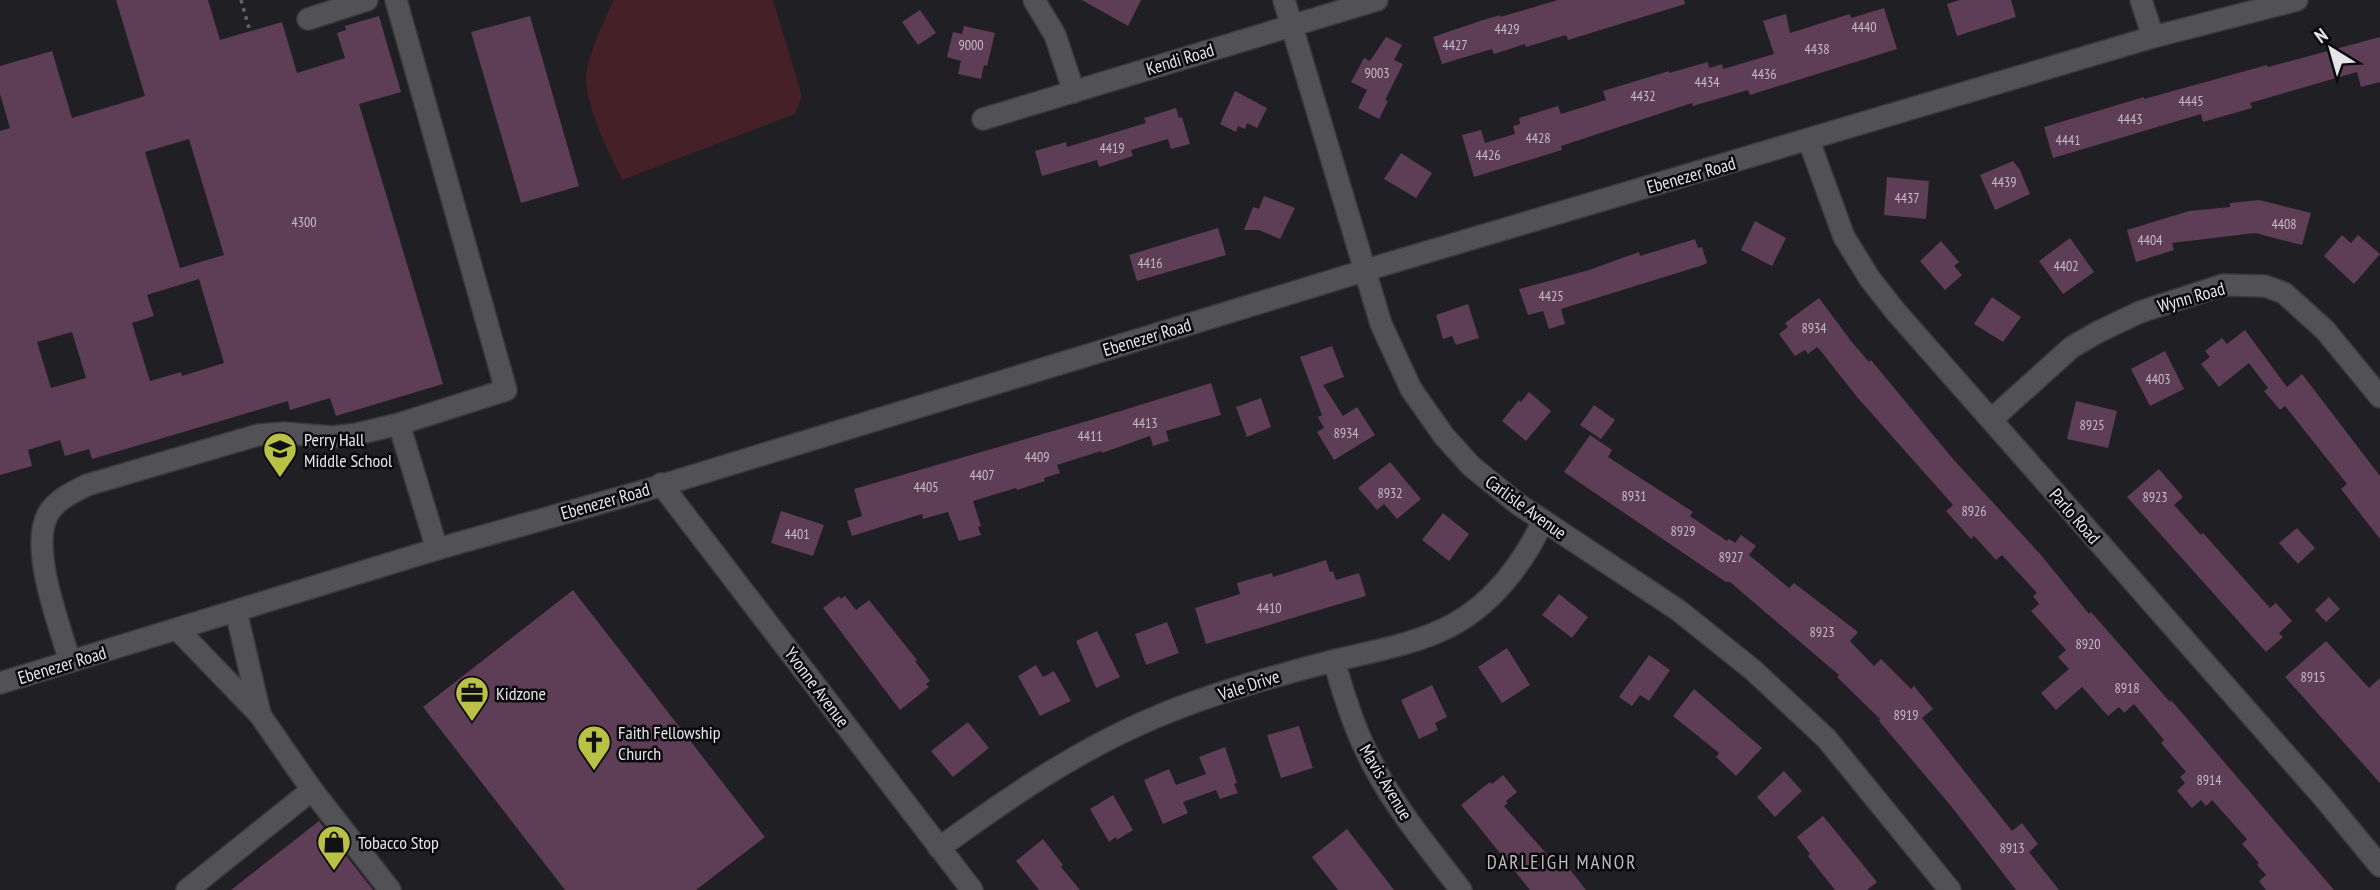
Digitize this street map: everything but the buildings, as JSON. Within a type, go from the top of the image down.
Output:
[{"type":"street","points":[[308,19],[367,0]]},
{"type":"street","points":[[70,662],[42,561],[43,535],[48,514],[65,496],[87,485],[258,435],[284,433],[332,437],[357,434],[399,424],[506,390],[396,0]]},
{"type":"street","points":[[1034,0],[1055,35],[1074,92]]},
{"type":"street","name":"Carlisle Avenue","points":[[1284,0],[1381,324],[1411,389],[1430,418],[1471,466],[1510,499],[1678,610],[1754,670],[1846,761],[1950,890]]},
{"type":"street","name":"Kendi Road","points":[[984,119],[1377,0]]},
{"type":"street","points":[[2141,0],[2153,37]]},
{"type":"street","name":"Ebenezer Road","points":[[0,683],[1364,271],[2153,37],[2297,0]]},
{"type":"street","name":"Parlo Road","points":[[1809,141],[1844,237],[1870,279],[1896,312],[2324,798],[2380,866]]},
{"type":"street","name":"Wynn Road","points":[[1992,419],[2072,348],[2098,332],[2140,312],[2222,285],[2265,286],[2284,293],[2325,330],[2380,397]]},
{"type":"street","points":[[399,424],[437,550]]},
{"type":"street","name":"Yvonne Avenue","points":[[661,484],[972,890]]},
{"type":"street","name":"Vale Drive","points":[[939,848],[1031,783],[1102,741],[1202,700],[1275,676],[1432,634],[1471,614],[1489,599],[1513,571],[1534,541],[1543,521]]},
{"type":"street","points":[[236,611],[260,715]]},
{"type":"street","points":[[178,630],[260,715],[312,790],[390,890]]},
{"type":"street","name":"Mavis Avenue","points":[[1334,661],[1348,707],[1375,769],[1416,831],[1461,890]]},
{"type":"street","points":[[187,890],[312,790]]},
{"type":"path","points":[[241,0],[249,27]]},
{"type":"shaded area","points":[[614,0],[773,0],[802,96],[795,114],[622,180],[595,121],[586,83],[592,53]]},
{"type":"place","name":"Perry Hall Middle School","points":[[280,479]]},
{"type":"place","name":"Kidzone","points":[[472,723]]},
{"type":"place","name":"Faith Fellowship Church","points":[[594,772]]},
{"type":"place","name":"Tobacco Stop","points":[[334,872]]},
{"type":"district","name":"DARLEIGH MANOR","points":[[1562,862]]}]
